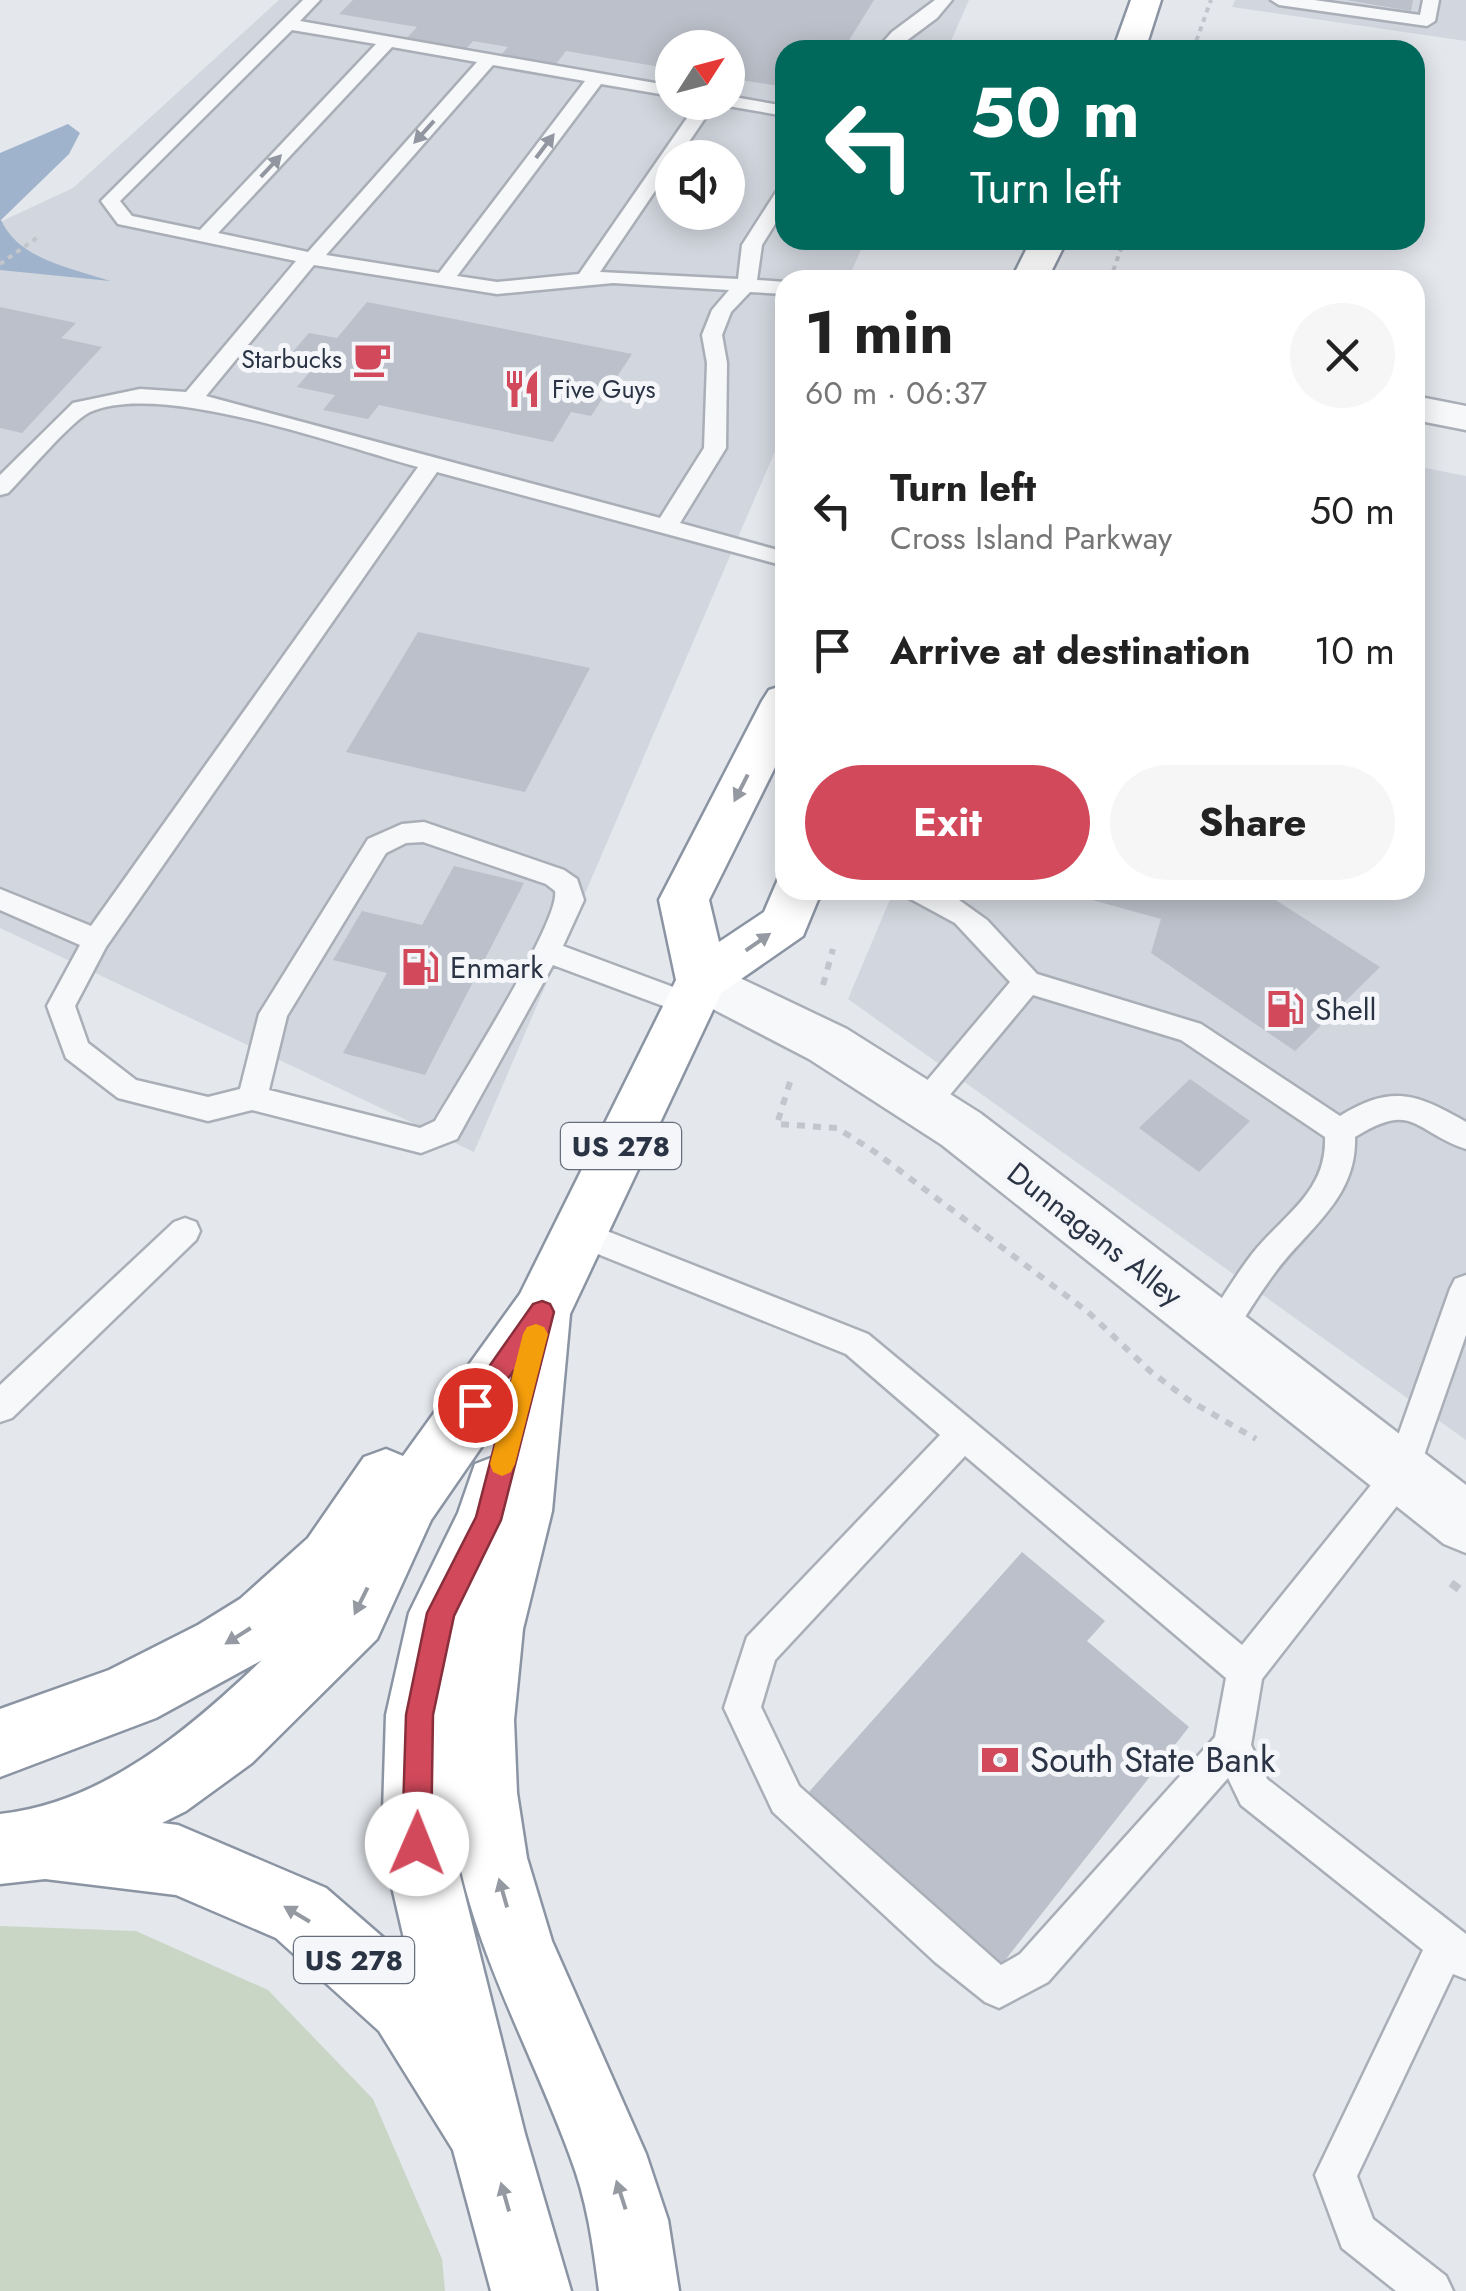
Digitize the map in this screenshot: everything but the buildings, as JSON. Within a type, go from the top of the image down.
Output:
[{"type":"highway","points":[[1132,40],[1146,0]]},
{"type":"highway","points":[[696,993],[684,900],[775,721]]},
{"type":"highway","name":"US 278","points":[[531,2291],[487,2134],[417,1844],[420,1715],[441,1613],[488,1520],[542,1312],[578,1233],[696,993],[785,923],[794,900]]},
{"type":"highway","points":[[0,1744],[109,1703],[200,1659],[257,1624],[300,1589],[349,1537],[398,1458],[542,1312]]},
{"type":"highway","points":[[542,1312],[521,1511],[490,1629],[480,1720],[483,1793],[492,1858],[518,1947],[608,2154],[629,2220],[639,2291]]},
{"type":"highway","name":"US 278","points":[[23,1846],[162,1787],[228,1740],[354,1616],[408,1499],[542,1312]]},
{"type":"highway","name":"US 278","points":[[23,1846],[178,1860],[301,1914],[405,2005],[487,2134]]},
{"type":"street","points":[[1425,410],[1466,418]]},
{"type":"street","name":"Dunnagans Alley","points":[[696,993],[828,1044],[924,1105],[1466,1523]]},
{"type":"lane","points":[[312,0],[110,201],[125,220],[310,259],[497,288],[585,280],[775,287]]},
{"type":"lane","points":[[890,40],[895,33],[937,10],[944,0]]},
{"type":"lane","points":[[1279,0],[1427,21],[1432,0]]},
{"type":"lane","points":[[287,24],[655,88]]},
{"type":"lane","points":[[204,237],[388,42]]},
{"type":"lane","points":[[192,399],[310,259],[489,59]]},
{"type":"lane","points":[[444,279],[596,78]]},
{"type":"lane","points":[[745,104],[775,109]]},
{"type":"lane","points":[[585,280],[696,120]]},
{"type":"lane","points":[[667,526],[715,448],[718,363],[712,335],[722,310],[747,283],[752,245],[775,209]]},
{"type":"lane","points":[[0,488],[81,408],[140,395],[192,399],[775,556]]},
{"type":"lane","points":[[252,1098],[273,1014],[376,846],[402,834],[424,832],[555,877],[568,886],[570,900],[547,951],[446,1130],[421,1140],[252,1098],[208,1109],[128,1090],[76,1050],[61,1006],[96,940],[432,463]]},
{"type":"lane","points":[[0,899],[96,940]]},
{"type":"lane","points":[[945,900],[978,927],[1027,982],[1191,1032],[1340,1130]]},
{"type":"lane","points":[[547,951],[696,993]]},
{"type":"lane","points":[[924,1105],[1027,982]]},
{"type":"lane","points":[[1340,1130],[1378,1106],[1412,1107],[1466,1137]]},
{"type":"lane","points":[[1219,1330],[1264,1264],[1321,1199],[1341,1164],[1340,1130]]},
{"type":"lane","points":[[0,1407],[185,1231]]},
{"type":"lane","points":[[578,1233],[857,1344],[1246,1671]]},
{"type":"lane","points":[[964,1434],[760,1650],[742,1708],[786,1798],[949,1948],[1000,1988],[1034,1968],[1232,1746],[1246,1671],[1402,1473],[1466,1290]]},
{"type":"lane","points":[[1232,1746],[1254,1792],[1457,1951],[1336,2175],[1357,2232],[1431,2291]]},
{"type":"path","points":[[1197,40],[1211,0]]},
{"type":"path","points":[[0,264],[38,236]]},
{"type":"shaded area","points":[[279,0],[969,0],[951,40],[775,40],[775,250],[861,250],[852,270],[775,270],[775,451],[474,1152],[0,928],[0,222],[73,188]]},
{"type":"shaded area","points":[[1235,0],[1466,0],[1466,41],[1232,7]]},
{"type":"shaded area","points":[[1425,468],[1466,476],[1466,1440],[848,999],[890,900],[1425,900]]},
{"type":"green space","points":[[0,1926],[136,1931],[268,1990],[373,2099],[442,2259],[445,2291],[0,2291]]},
{"type":"water","points":[[68,124],[80,133],[69,154],[1,220],[9,234],[33,253],[110,281],[0,270],[0,153]]},
{"type":"slow traffic","points":[[502,1464],[536,1334]]},
{"type":"place","name":"Starbucks","points":[[372,359]]},
{"type":"place","name":"Five Guys","points":[[522,389]]},
{"type":"place","name":"Enmark","points":[[420,967]]},
{"type":"place","name":"Shell","points":[[1285,1009]]},
{"type":"place","name":"South State Bank","points":[[1000,1760]]},
{"type":"route","points":[[417,1844],[420,1715],[441,1613],[488,1520],[542,1312],[475,1405]]}]
